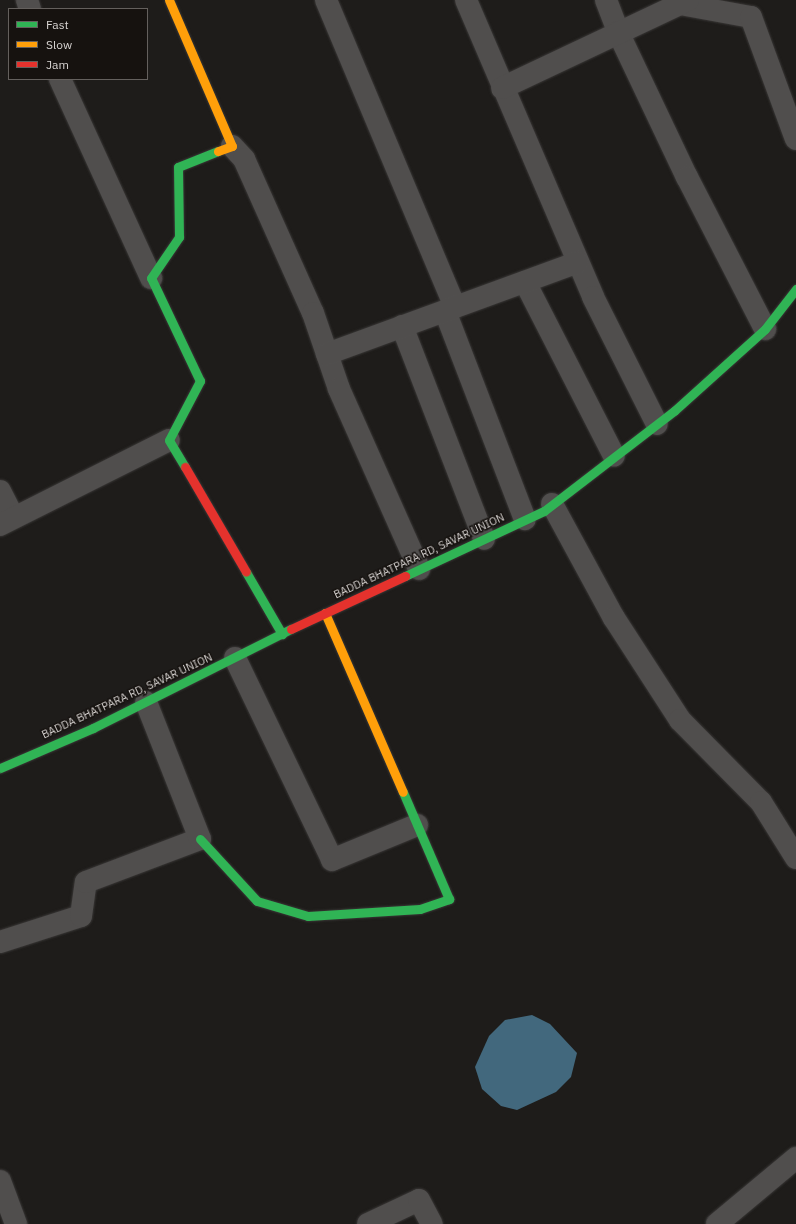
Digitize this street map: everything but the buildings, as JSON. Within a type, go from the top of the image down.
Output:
[{"type":"street","points":[[169,0],[232,146],[244,159],[313,313],[327,354],[419,569]]},
{"type":"street","points":[[326,0],[450,309],[525,519]]},
{"type":"street","points":[[466,0],[502,88],[578,262],[657,424]]},
{"type":"street","points":[[606,0],[618,32],[765,329]]},
{"type":"street","points":[[502,88],[684,2],[751,17],[796,138]]},
{"type":"street","points":[[0,491],[6,521],[169,440],[200,381],[60,80]]},
{"type":"street","points":[[151,278],[179,237],[178,167],[232,146]]},
{"type":"street","points":[[327,354],[578,262]]},
{"type":"street","points":[[525,282],[614,456]]},
{"type":"street","name":"BADDA BHATPARA RD, SAVAR UNION","points":[[0,768],[146,702],[325,613],[525,519],[552,504],[657,424],[765,329],[796,290]]},
{"type":"street","points":[[402,326],[484,538]]},
{"type":"street","points":[[169,440],[282,634]]},
{"type":"street","points":[[552,504],[614,618],[680,720],[761,802],[796,858]]},
{"type":"street","points":[[146,702],[200,839],[257,902],[308,916],[420,909],[449,899],[325,613]]},
{"type":"street","points":[[235,658],[332,860],[417,825]]},
{"type":"street","points":[[0,942],[80,916],[86,882],[200,839]]},
{"type":"street","points":[[717,1224],[796,1158]]},
{"type":"street","points":[[0,1181],[16,1224]]},
{"type":"street","points":[[368,1224],[419,1200],[432,1224]]},
{"type":"water","points":[[532,1015],[550,1024],[577,1053],[571,1077],[556,1092],[517,1110],[501,1106],[482,1089],[475,1067],[489,1036],[505,1020]]},
{"type":"traffic: fast","points":[[185,467],[169,440],[200,381],[151,278],[179,237],[178,167],[218,151]]},
{"type":"traffic: fast","points":[[405,576],[544,511],[674,411],[765,329],[796,289]]},
{"type":"traffic: fast","points":[[246,572],[282,634]]},
{"type":"traffic: fast","points":[[0,768],[93,728],[291,629]]},
{"type":"traffic: fast","points":[[200,839],[257,901],[308,916],[420,909],[449,899],[403,792]]},
{"type":"traffic: slow","points":[[169,0],[232,146],[218,151]]},
{"type":"traffic: slow","points":[[325,613],[403,792]]},
{"type":"traffic: jam","points":[[185,467],[246,572]]},
{"type":"traffic: jam","points":[[291,629],[405,576]]}]
